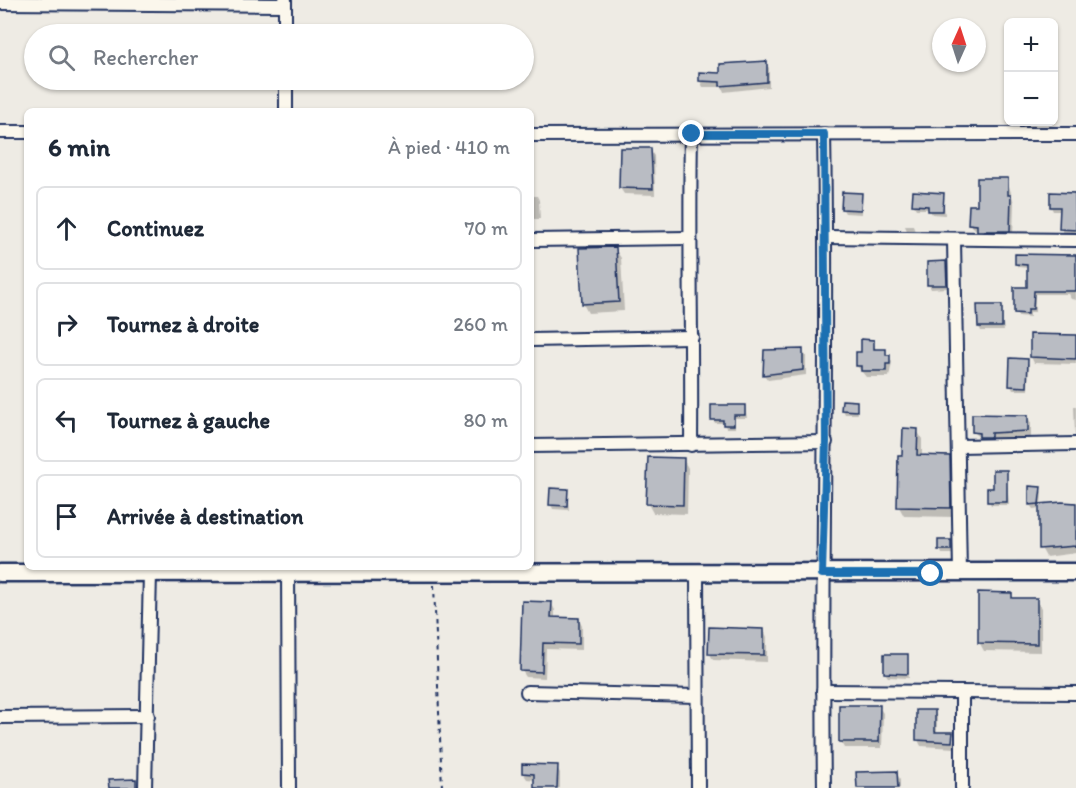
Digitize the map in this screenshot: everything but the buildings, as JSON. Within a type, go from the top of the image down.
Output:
[{"type":"street","points":[[0,3],[285,2],[285,24]]},
{"type":"street","points":[[286,90],[286,108]]},
{"type":"street","points":[[0,132],[24,132]]},
{"type":"street","points":[[691,445],[692,337],[689,238],[692,134]]},
{"type":"street","points":[[824,134],[826,237],[826,442],[822,574],[824,788]]},
{"type":"street","points":[[534,135],[1076,134]]},
{"type":"street","points":[[826,237],[1076,240]]},
{"type":"street","points":[[534,240],[689,238]]},
{"type":"street","points":[[954,240],[960,573]]},
{"type":"street","points":[[534,340],[692,337]]},
{"type":"street","points":[[534,446],[826,442]]},
{"type":"street","points":[[958,446],[1076,444]]},
{"type":"street","points":[[0,573],[288,570],[822,574],[1076,572]]},
{"type":"street","points":[[288,570],[289,788]]},
{"type":"street","points":[[145,788],[150,573]]},
{"type":"street","points":[[697,573],[698,788]]},
{"type":"street","points":[[823,691],[1076,693]]},
{"type":"street","points":[[527,692],[697,696]]},
{"type":"street","points":[[962,692],[962,788]]},
{"type":"street","points":[[0,717],[148,716]]},
{"type":"path","points":[[433,570],[442,788]]},
{"type":"route","points":[[692,134],[824,134],[826,442],[822,574],[931,574]]}]
